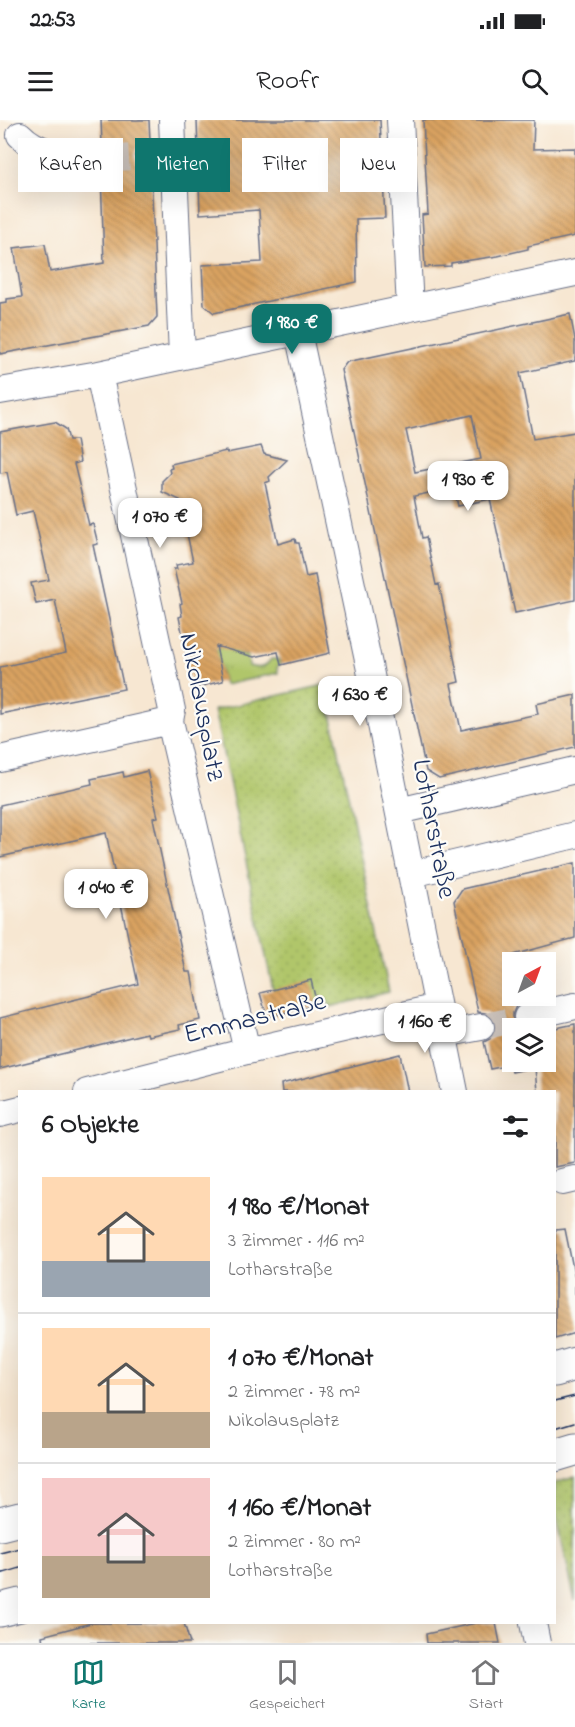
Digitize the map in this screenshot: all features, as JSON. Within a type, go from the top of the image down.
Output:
[{"type":"main road","points":[[556,1370],[575,1364]]},
{"type":"main road","points":[[556,1455],[575,1449]]},
{"type":"main road","points":[[0,1524],[18,1520]]},
{"type":"main road","points":[[0,1610],[18,1606]]},
{"type":"street","points":[[172,120],[162,155],[182,356]]},
{"type":"street","points":[[400,120],[410,308]]},
{"type":"street","points":[[20,135],[23,138]]},
{"type":"street","points":[[0,391],[99,374],[575,273]]},
{"type":"street","name":"Lotharstraße","points":[[298,332],[369,665],[455,1090]]},
{"type":"street","name":"Nikolausplatz","points":[[99,374],[172,710],[170,721],[247,1051]]},
{"type":"street","points":[[0,759],[170,721]]},
{"type":"street","points":[[399,812],[575,770]]},
{"type":"street","points":[[411,874],[575,835]]},
{"type":"street","name":"Emmastraße","points":[[95,1090],[247,1051],[436,998]]},
{"type":"street","points":[[527,1017],[575,1006]]},
{"type":"street","points":[[444,1034],[481,1027]]},
{"type":"street","points":[[0,1114],[18,1110]]},
{"type":"street","points":[[533,1624],[537,1643]]},
{"type":"green space","points":[[225,646],[248,657],[249,666],[253,667],[262,667],[271,659],[278,659],[280,665],[277,667],[278,673],[224,685],[216,648]]},
{"type":"green space","points":[[325,685],[389,992],[330,1007],[328,1002],[317,1005],[273,990],[214,710]]},
{"type":"green space","points":[[575,1477],[575,1601],[556,1515],[556,1483]]},
{"type":"building","points":[[101,120],[149,120],[150,138],[135,138],[135,192],[152,192],[157,317],[149,326],[0,354],[0,303],[7,302],[7,299],[22,297],[14,248],[45,244],[50,272],[104,263],[102,192],[123,192],[123,138],[102,138]]},
{"type":"building","points":[[197,120],[380,120],[381,138],[340,138],[340,192],[384,192],[385,218],[356,219],[357,282],[214,313],[204,305],[202,265],[262,262],[259,210],[200,214],[199,192],[230,192],[230,138],[198,138]]},
{"type":"building","points":[[423,120],[534,120],[533,149],[575,148],[575,236],[528,246],[528,249],[498,256],[451,263],[451,266],[425,267],[422,215],[428,214]]},
{"type":"building","points":[[570,314],[575,339],[575,361],[520,373],[533,439],[575,432],[575,600],[515,613],[490,499],[458,506],[454,488],[414,496],[422,538],[426,537],[436,585],[439,584],[459,682],[451,684],[461,730],[538,714],[536,704],[575,695],[575,747],[439,779],[426,771],[341,370],[347,362]],"holes":[[[472,415],[481,459],[415,472],[406,430]]]},
{"type":"building","points":[[55,422],[66,429],[69,440],[76,440],[80,462],[74,464],[89,525],[93,524],[98,544],[93,545],[124,689],[0,714],[0,667],[66,653],[55,600],[36,604],[31,583],[49,580],[33,511],[16,515],[7,472],[0,473],[0,432]]},
{"type":"building","points":[[261,446],[264,454],[287,460],[269,477],[270,481],[265,483],[278,544],[295,539],[296,543],[299,543],[306,577],[315,575],[330,653],[281,665],[278,652],[254,657],[216,646],[223,681],[193,688],[179,617],[182,616],[180,604],[182,603],[174,569],[177,569],[176,565],[193,562],[180,500],[162,492],[162,481],[170,473],[171,464],[226,451],[227,453]]},
{"type":"building","points":[[147,771],[158,817],[153,818],[186,972],[191,972],[200,1020],[179,1025],[180,1029],[148,1036],[147,1033],[0,1069],[0,1018],[138,984],[106,833],[0,857],[0,805],[92,784],[91,779],[123,772],[124,777]]},
{"type":"building","points":[[575,863],[575,938],[524,952],[502,952],[502,1006],[516,1006],[513,1018],[502,1018],[502,1067],[490,1069],[484,1042],[490,1039],[495,1032],[496,1024],[493,1018],[486,1013],[478,1012],[454,901],[462,889]]},
{"type":"building","points":[[311,980],[317,1005],[267,1017],[260,993]]},
{"type":"building","points":[[575,1024],[575,1163],[556,1167],[556,1090],[537,1090],[535,1072],[556,1072],[556,1028]]},
{"type":"building","points":[[400,1054],[408,1090],[282,1090],[281,1084]]},
{"type":"building","points":[[565,1229],[575,1278],[575,1333],[556,1339],[556,1230]]},
{"type":"building","points":[[87,1624],[184,1624],[190,1643],[43,1643],[42,1636]]},
{"type":"building","points":[[471,1624],[496,1624],[500,1643],[427,1643],[426,1634]]},
{"type":"tunnel","points":[[123,158],[135,157]]},
{"type":"tunnel","points":[[481,1027],[527,1017]]},
{"type":"tram line","points":[[556,1401],[575,1396]]},
{"type":"tram line","points":[[556,1428],[575,1422]]},
{"type":"tram line","points":[[0,1553],[18,1548]]},
{"type":"tram line","points":[[0,1574],[18,1569]]}]
